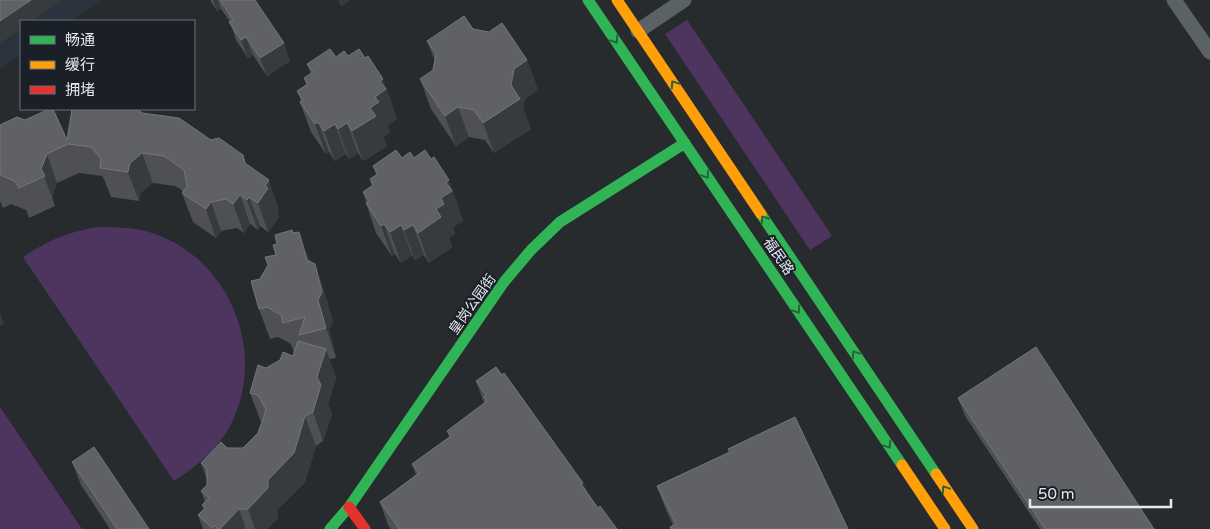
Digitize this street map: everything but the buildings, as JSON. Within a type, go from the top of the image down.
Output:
[{"type":"main road","name":"福民路","points":[[588,0],[945,529]]},
{"type":"main road","name":"福民路","points":[[617,0],[973,529]]},
{"type":"main road","name":"皇岗公园街","points":[[330,529],[349,507],[504,282],[531,250],[546,235],[576,211],[685,143]]},
{"type":"main road","points":[[349,507],[365,529]]},
{"type":"street","points":[[638,31],[684,0]]},
{"type":"street","points":[[1174,0],[1210,52]]},
{"type":"shaded area","points":[[0,0],[103,0],[73,20],[20,20],[20,56],[0,69]]},
{"type":"shaded area","points":[[687,20],[832,236],[810,250],[665,34]]},
{"type":"shaded area","points":[[96,227],[123,228],[149,232],[177,244],[201,262],[220,284],[234,310],[243,338],[245,368],[241,397],[230,426],[213,450],[174,481],[23,257],[58,238]]},
{"type":"shaded area","points":[[0,407],[82,529],[0,529]]},
{"type":"traffic: fast","points":[[588,0],[902,465]]},
{"type":"traffic: fast","points":[[330,529],[349,507],[504,282],[531,250],[560,222],[685,143]]},
{"type":"traffic: fast","points":[[761,214],[936,474]]},
{"type":"traffic: slow","points":[[617,0],[761,214]]},
{"type":"traffic: slow","points":[[902,465],[945,529]]},
{"type":"traffic: slow","points":[[936,474],[973,529]]},
{"type":"traffic: jam","points":[[349,507],[365,529]]}]
